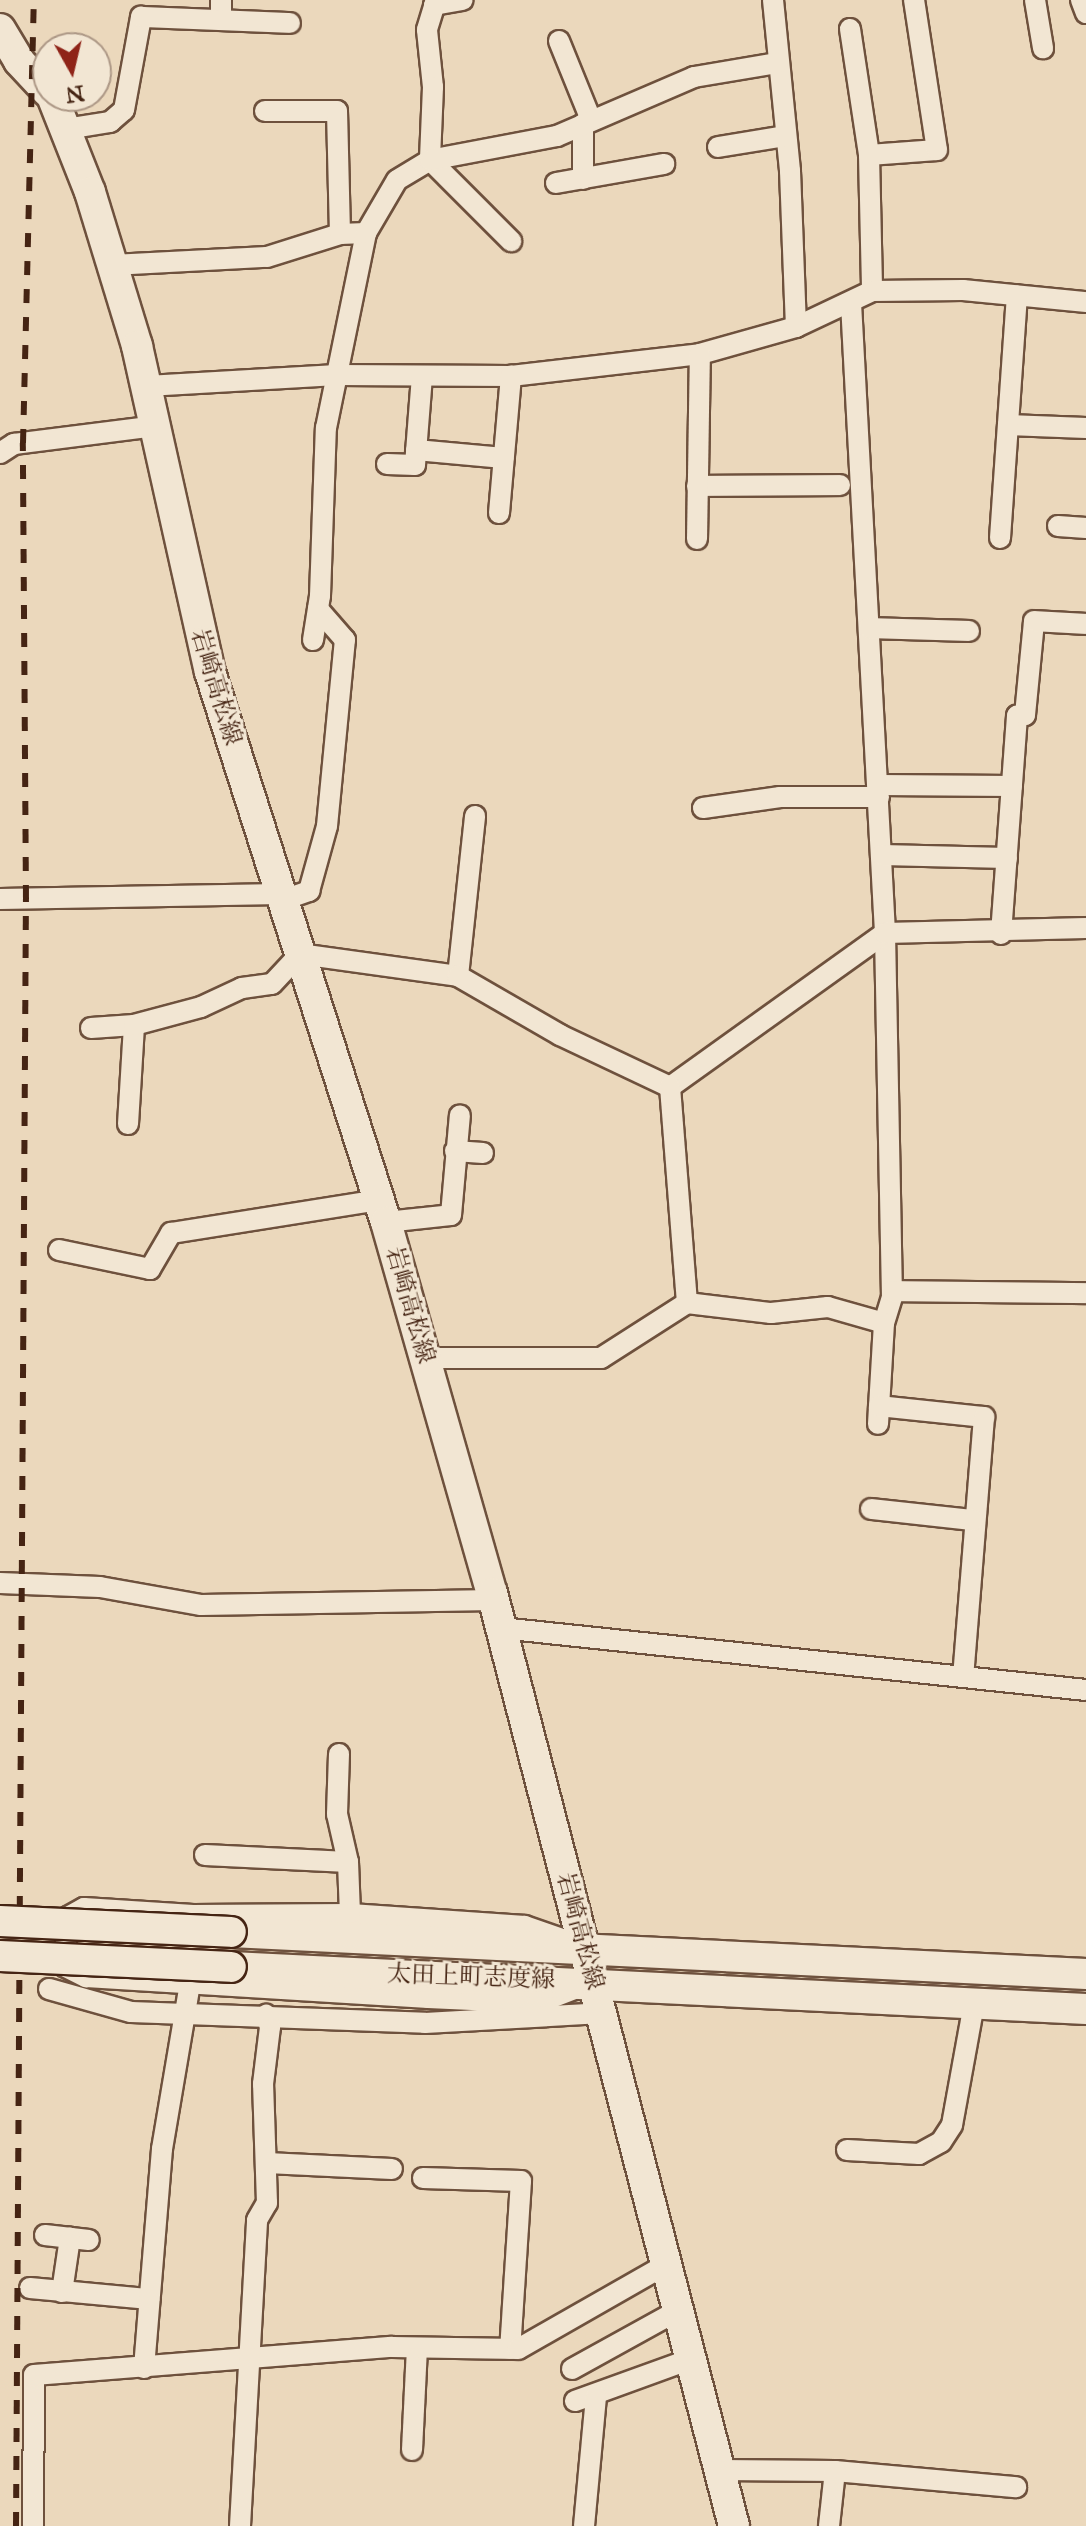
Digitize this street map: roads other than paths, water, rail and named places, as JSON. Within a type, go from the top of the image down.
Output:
[{"type":"main road","name":"岩崎高松線","points":[[0,29],[12,52],[32,74]]},
{"type":"main road","name":"岩崎高松線","points":[[58,112],[112,265],[147,386],[196,621],[383,1211],[497,1614],[734,2526]]},
{"type":"main road","name":"太田上町志度線","points":[[0,1921],[585,1947],[1086,1974]]},
{"type":"main road","name":"太田上町志度線","points":[[0,1956],[594,1982],[1086,2009]]},
{"type":"street","points":[[463,0],[435,3],[427,30],[433,87],[430,160],[511,241]]},
{"type":"street","points":[[773,0],[786,136],[796,327]]},
{"type":"street","points":[[869,155],[937,150],[914,0]]},
{"type":"street","points":[[1035,0],[1043,48]]},
{"type":"street","points":[[1081,0],[1086,13]]},
{"type":"street","points":[[66,129],[110,122],[124,110],[142,8],[221,10],[290,23]]},
{"type":"street","points":[[850,29],[869,155],[872,291]]},
{"type":"street","points":[[559,41],[587,122],[583,179]]},
{"type":"street","points":[[313,640],[318,609],[326,428],[366,233],[397,180],[430,160],[557,136],[694,77],[778,63]]},
{"type":"street","points":[[265,111],[337,111],[340,234]]},
{"type":"street","points":[[718,147],[786,136]]},
{"type":"street","points":[[556,183],[664,164]]},
{"type":"street","points":[[112,265],[267,257],[340,234],[366,233]]},
{"type":"street","points":[[147,386],[337,375],[511,376],[700,354],[796,327],[872,291],[1017,296],[1086,302]]},
{"type":"street","points":[[1000,538],[1017,296]]},
{"type":"street","points":[[851,303],[885,933],[892,1291],[884,1323],[878,1415],[984,1417],[973,1520],[974,1576],[963,1676]]},
{"type":"street","points":[[697,539],[700,354]]},
{"type":"street","points":[[387,464],[415,465],[422,376]]},
{"type":"street","points":[[499,513],[511,376]]},
{"type":"street","points":[[1008,425],[1086,428]]},
{"type":"street","points":[[0,453],[14,444],[157,426]]},
{"type":"street","points":[[416,450],[504,458]]},
{"type":"street","points":[[697,486],[840,485]]},
{"type":"street","points":[[1058,526],[1086,528]]},
{"type":"street","points":[[0,899],[282,897],[309,891],[327,826],[345,640],[318,609]]},
{"type":"street","points":[[1001,934],[1017,716],[1025,715],[1034,621],[1086,624]]},
{"type":"street","points":[[869,628],[969,631]]},
{"type":"street","points":[[703,808],[780,797],[1012,786]]},
{"type":"street","points":[[458,976],[475,816]]},
{"type":"street","points":[[882,855],[1007,858]]},
{"type":"street","points":[[670,1087],[885,933],[1001,934],[1086,928]]},
{"type":"street","points":[[91,1028],[134,1025],[201,1007],[242,988],[272,984],[300,954],[458,976],[560,1035],[670,1087]]},
{"type":"street","points":[[128,1124],[134,1025]]},
{"type":"street","points":[[670,1087],[687,1303]]},
{"type":"street","points":[[59,1250],[150,1269],[171,1233],[383,1211],[451,1215],[460,1115]]},
{"type":"street","points":[[455,1151],[483,1153]]},
{"type":"street","points":[[892,1291],[1086,1293]]},
{"type":"street","points":[[425,1358],[601,1358],[687,1303],[771,1313],[828,1307],[884,1323]]},
{"type":"street","points":[[871,1509],[973,1520]]},
{"type":"street","points":[[0,1583],[100,1587],[201,1605],[497,1614],[1086,1690]]},
{"type":"street","points":[[339,1754],[337,1814],[348,1862],[350,1914]]},
{"type":"street","points":[[205,1855],[272,1862],[348,1862]]},
{"type":"street","points":[[585,1947],[525,1926],[350,1914],[193,1919],[84,1908],[68,1917],[64,1966],[86,1977],[538,2003],[594,1982]]},
{"type":"street","points":[[49,1989],[115,2009],[188,2014],[425,2023],[602,2013]]},
{"type":"street","points":[[144,2368],[162,2149],[188,2014],[189,1990]]},
{"type":"street","points":[[847,2150],[919,2154],[941,2142],[952,2125],[974,2004]]},
{"type":"street","points":[[240,2526],[257,2220],[267,2203],[263,2084],[270,2027],[266,2015]]},
{"type":"street","points":[[267,2163],[392,2169]]},
{"type":"street","points":[[423,2178],[521,2181],[510,2349]]},
{"type":"street","points":[[45,2235],[79,2239],[62,2292]]},
{"type":"street","points":[[33,2526],[34,2375],[417,2348],[510,2349],[667,2264]]},
{"type":"street","points":[[30,2288],[149,2299]]},
{"type":"street","points":[[572,2369],[679,2310]]},
{"type":"street","points":[[412,2450],[417,2348]]},
{"type":"street","points":[[575,2401],[596,2396],[691,2359]]},
{"type":"street","points":[[584,2526],[596,2396]]},
{"type":"street","points":[[720,2470],[835,2471],[1016,2487]]},
{"type":"street","points":[[829,2526],[835,2471]]},
{"type":"railway","points":[[16,2526],[26,899],[23,443],[34,0]]}]
